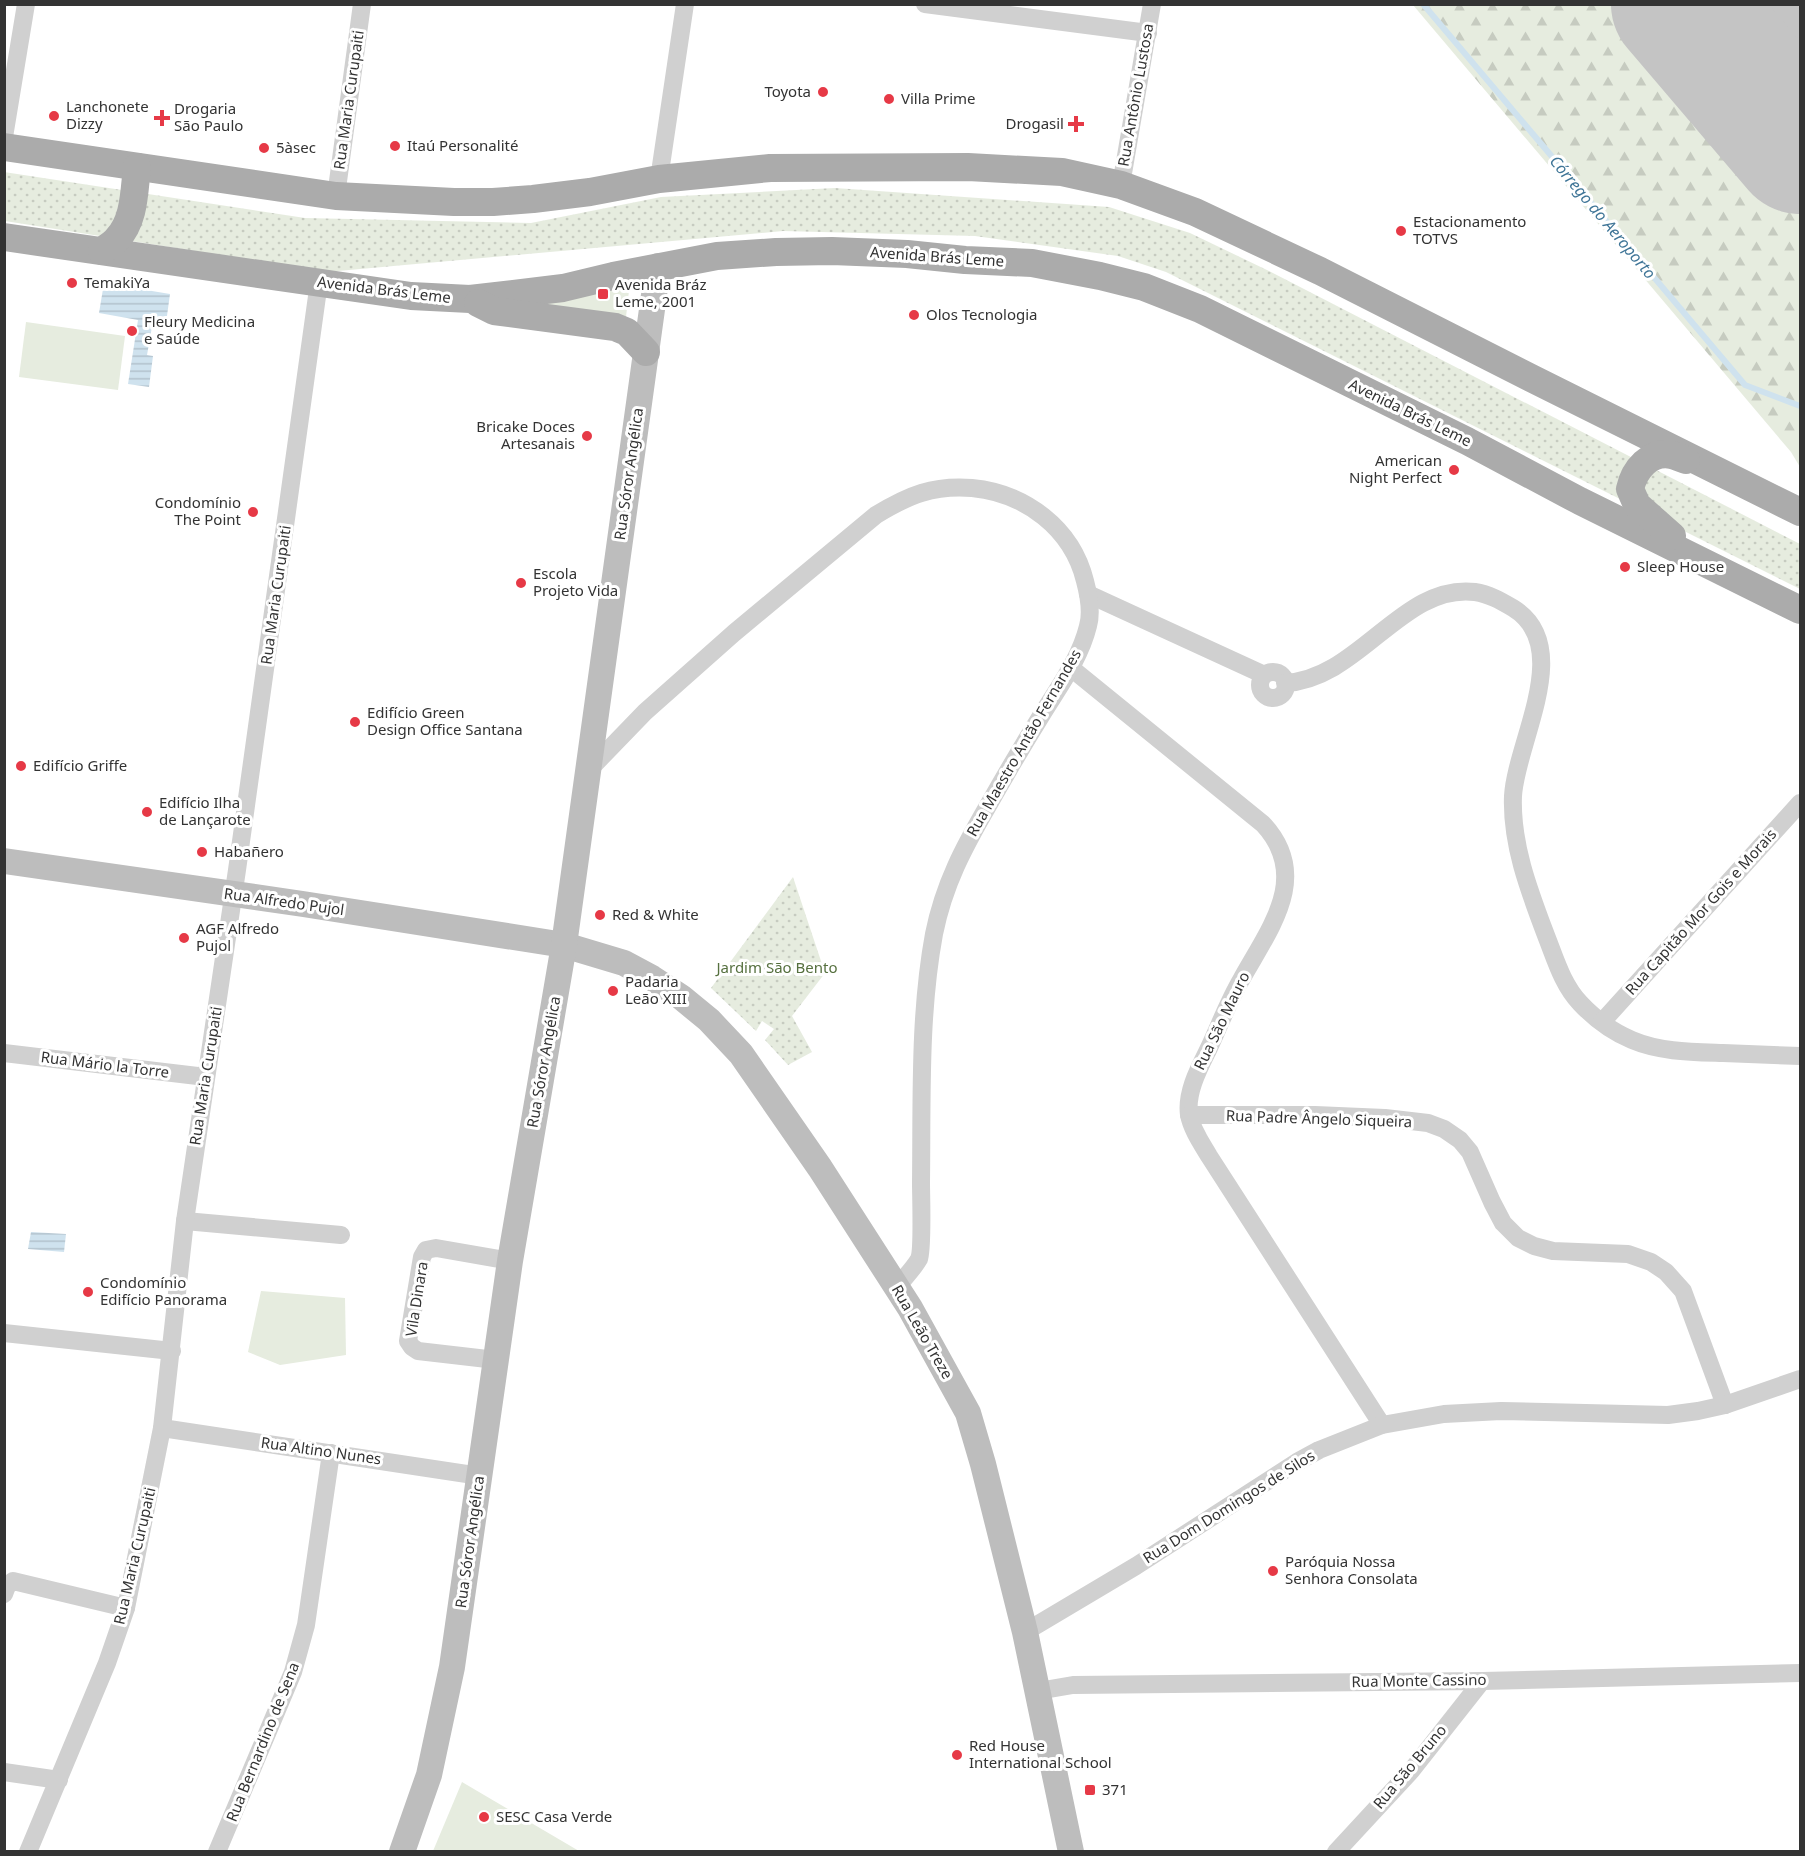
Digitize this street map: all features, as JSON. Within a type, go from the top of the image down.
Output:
[{"type":"main road","points":[[4,147],[336,196],[493,202],[590,192],[659,179],[770,168],[968,167],[1062,172],[1120,185],[1194,212],[1320,271],[1800,512]]},
{"type":"main road","points":[[102,251],[117,239],[129,220],[137,167]]},
{"type":"main road","name":"Avenida Brás Leme","points":[[4,237],[411,296],[470,299],[563,288],[658,266],[717,256],[776,252],[832,251],[907,254],[965,260],[1032,263],[1100,276],[1144,287],[1200,309],[1800,610]]},
{"type":"main road","name":"Rua Sóror Angélica","points":[[402,1851],[429,1775],[452,1667],[510,1261],[564,945],[658,266]]},
{"type":"main road","points":[[470,299],[494,311],[615,327],[627,332],[646,352]]},
{"type":"main road","points":[[1709,566],[1649,517],[1637,505],[1630,489],[1636,472],[1642,465],[1657,456],[1669,454],[1727,475]]},
{"type":"main road","name":"Rua Alfredo Pujol","points":[[4,861],[564,945]]},
{"type":"main road","name":"Rua Leão Treze","points":[[564,945],[624,963],[652,978],[681,997],[709,1020],[741,1054],[766,1087],[897,1287],[968,1413],[986,1474],[1025,1632],[1071,1851]]},
{"type":"street","points":[[4,137],[26,4]]},
{"type":"street","name":"Rua Maria Curupaiti","points":[[336,196],[362,4]]},
{"type":"street","points":[[659,179],[685,4]]},
{"type":"street","points":[[925,4],[1148,33]]},
{"type":"street","name":"Rua Antônio Lustosa","points":[[1120,185],[1152,4]]},
{"type":"street","name":"Rua Maria Curupaiti","points":[[28,1851],[107,1663],[126,1608],[162,1428],[185,1221],[320,282]]},
{"type":"street","name":"Rua Maestro Antão Fernandes","points":[[587,772],[645,712],[734,633],[876,515],[900,500],[940,487],[983,489],[1000,493],[1028,506],[1050,521],[1070,543],[1080,563],[1088,594],[1090,609],[1088,625],[1071,668],[1018,752],[959,856],[934,932],[925,1003],[920,1257],[897,1287]]},
{"type":"street","points":[[1088,594],[1260,673],[1263,676],[1260,687],[1263,694],[1269,698],[1277,698],[1283,693],[1285,683],[1305,680],[1323,673],[1351,657],[1423,602],[1446,594],[1475,592],[1498,599],[1519,611],[1531,624],[1539,642],[1542,661],[1541,680],[1513,795],[1515,828],[1518,849],[1531,895],[1566,983],[1580,1003],[1602,1022],[1615,1032],[1634,1041],[1683,1052],[1800,1056]]},
{"type":"street","name":"Rua São Mauro","points":[[1071,668],[1263,824],[1278,843],[1284,861],[1286,876],[1283,899],[1270,928],[1239,983],[1196,1074],[1190,1098],[1189,1115]]},
{"type":"street","name":"Rua Capitão Mor Gois e Morais","points":[[1602,1022],[1800,803]]},
{"type":"street","name":"Rua Mário la Torre","points":[[4,1053],[206,1077]]},
{"type":"street","points":[[1189,1115],[1209,1156],[1382,1425]]},
{"type":"street","name":"Rua Padre Ângelo Siqueira","points":[[1189,1115],[1315,1115],[1428,1123],[1444,1129],[1460,1140],[1470,1152],[1503,1223],[1518,1238],[1534,1246],[1553,1251],[1628,1254],[1650,1262],[1666,1272],[1683,1291],[1725,1405]]},
{"type":"street","points":[[185,1221],[341,1235]]},
{"type":"street","name":"Vila Dinara","points":[[496,1360],[418,1351],[408,1341],[422,1257],[426,1250],[436,1248],[510,1261]]},
{"type":"street","points":[[4,1333],[172,1352]]},
{"type":"street","name":"Rua Dom Domingos de Silos","points":[[1025,1632],[1136,1566],[1297,1462],[1318,1450],[1382,1425],[1444,1414],[1501,1411],[1668,1414],[1698,1412],[1800,1379]]},
{"type":"street","name":"Rua Altino Nunes","points":[[162,1428],[480,1476]]},
{"type":"street","name":"Rua Bernardino de Sena","points":[[217,1851],[294,1672],[306,1625],[332,1453]]},
{"type":"street","points":[[4,1594],[7,1586],[13,1581],[126,1608]]},
{"type":"street","name":"Rua Monte Cassino","points":[[1038,1692],[1073,1685],[1482,1681],[1800,1673]]},
{"type":"street","name":"Rua São Bruno","points":[[1336,1851],[1410,1771],[1482,1681]]},
{"type":"street","points":[[4,1772],[59,1780]]},
{"type":"green space","points":[[1413,5],[1679,5],[1800,146],[1800,467],[1791,452]]},
{"type":"green space","points":[[4,172],[305,218],[531,223],[661,197],[835,188],[1109,207],[1190,233],[1269,271],[1800,544],[1800,589],[1166,272],[1118,256],[975,236],[783,231],[327,272],[5,221]]},
{"type":"green space","points":[[630,282],[626,317],[506,307]]},
{"type":"green space","points":[[26,322],[125,336],[118,390],[19,377]]},
{"type":"green space","name":"Jardim São Bento","points":[[793,877],[825,973],[792,1016],[812,1052],[788,1065],[765,1040],[774,1029],[762,1021],[756,1031],[711,988]]},
{"type":"green space","points":[[261,1291],[345,1298],[346,1355],[280,1365],[248,1352]]},
{"type":"green space","name":"SESC Casa Verde","points":[[462,1782],[579,1851],[433,1851]]},
{"type":"water","points":[[104,283],[170,294],[166,323],[153,321],[147,355],[153,356],[149,387],[128,384],[138,320],[99,313]]},
{"type":"water","points":[[31,1232],[66,1234],[64,1252],[28,1249]]},
{"type":"waterway","name":"Córrego do Aeroporto","points":[[1423,4],[1745,385],[1800,406]]},
{"type":"taxiway","points":[[1768,4],[1800,31]]},
{"type":"runway","points":[[1679,4],[1800,146]]},
{"type":"place","name":"Toyota","points":[[823,92]]},
{"type":"place","name":"Villa Prime","points":[[889,99]]},
{"type":"place","name":"Lanchonete Dizzy","points":[[54,116]]},
{"type":"place","name":"Drogaria São Paulo","points":[[162,118]]},
{"type":"place","name":"Drogasil","points":[[1076,124]]},
{"type":"place","name":"Itaú Personalité","points":[[395,146]]},
{"type":"place","name":"5àsec","points":[[264,148]]},
{"type":"place","name":"Estacionamento TOTVS","points":[[1401,231]]},
{"type":"place","name":"TemakiYa","points":[[72,283]]},
{"type":"place","name":"Avenida Bráz Leme, 2001","points":[[603,294]]},
{"type":"place","name":"Olos Tecnologia","points":[[914,315]]},
{"type":"place","name":"Fleury Medicina e Saúde","points":[[132,331]]},
{"type":"place","name":"Bricake Doces Artesanais","points":[[587,436]]},
{"type":"place","name":"American Night Perfect","points":[[1454,470]]},
{"type":"place","name":"Condomínio The Point","points":[[253,512]]},
{"type":"place","name":"Sleep House","points":[[1625,567]]},
{"type":"place","name":"Escola Projeto Vida","points":[[521,583]]},
{"type":"place","name":"Edifício Green Design Office Santana","points":[[355,722]]},
{"type":"place","name":"Edifício Griffe","points":[[21,766]]},
{"type":"place","name":"Edifício Ilha de Lançarote","points":[[147,812]]},
{"type":"place","name":"Habañero","points":[[202,852]]},
{"type":"place","name":"Red & White","points":[[600,915]]},
{"type":"place","name":"AGF Alfredo Pujol","points":[[184,938]]},
{"type":"place","name":"Padaria Leão XIII","points":[[613,991]]},
{"type":"place","name":"Condomínio Edifício Panorama","points":[[88,1292]]},
{"type":"place","name":"Paróquia Nossa Senhora Consolata","points":[[1273,1571]]},
{"type":"place","name":"Red House International School","points":[[957,1755]]},
{"type":"place","name":"371","points":[[1090,1790]]},
{"type":"place","name":"SESC Casa Verde","points":[[484,1817]]}]
